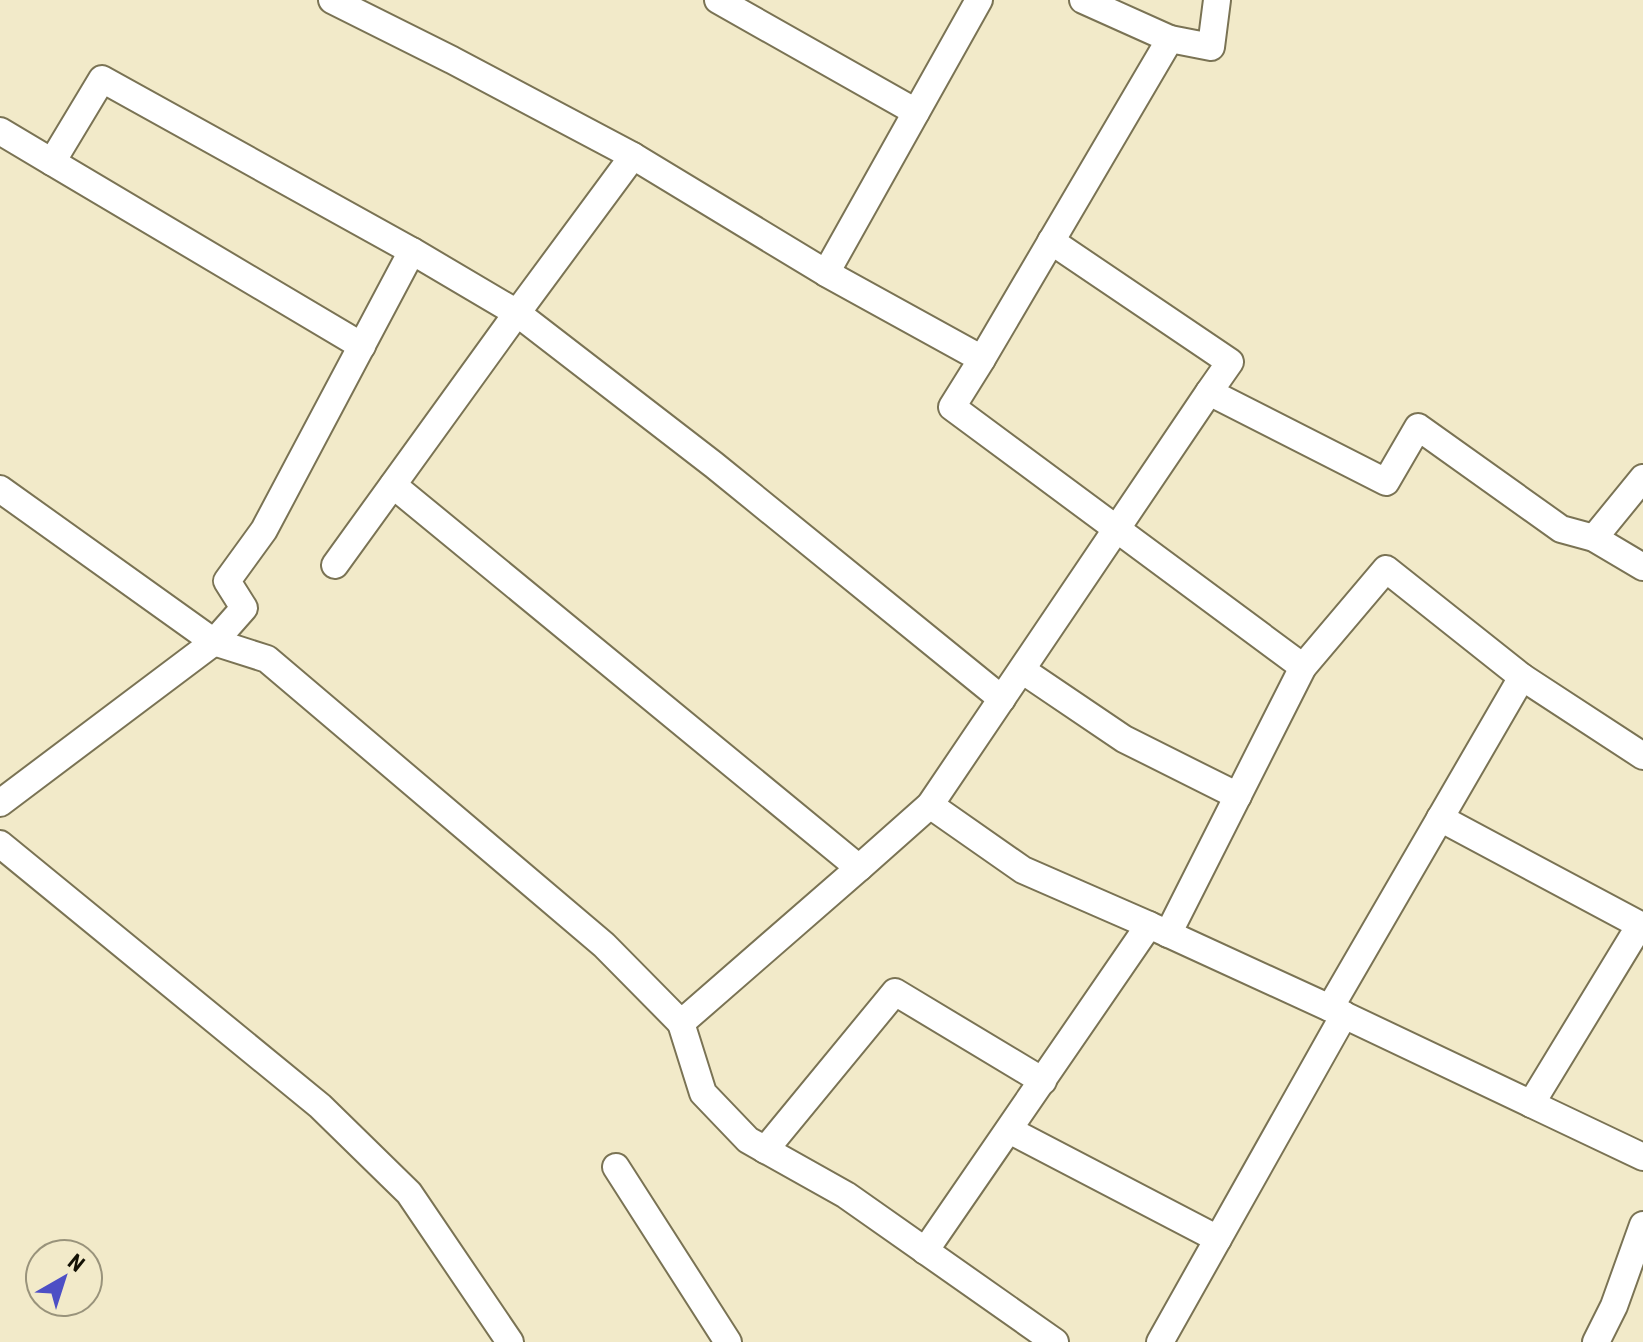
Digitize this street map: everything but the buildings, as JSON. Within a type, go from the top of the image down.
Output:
[{"type":"street","points":[[332,0],[633,156],[826,273],[982,359]]},
{"type":"street","points":[[718,0],[916,112]]},
{"type":"street","points":[[826,273],[979,0]]},
{"type":"street","points":[[1083,0],[1170,39],[1211,47],[1217,0]]},
{"type":"street","points":[[1170,39],[952,407],[1303,667]]},
{"type":"street","points":[[52,162],[102,79],[412,251],[517,313],[714,465],[1002,699]]},
{"type":"street","points":[[0,131],[362,346]]},
{"type":"street","points":[[335,565],[633,156]]},
{"type":"street","points":[[681,1023],[930,805],[1230,362],[1051,241]]},
{"type":"street","points":[[0,803],[214,642],[244,608],[227,581],[264,530],[412,251]]},
{"type":"street","points":[[1209,392],[1386,482],[1418,427],[1561,529],[1594,538],[1643,567]]},
{"type":"street","points":[[1594,538],[1643,478]]},
{"type":"street","points":[[393,485],[859,868]]},
{"type":"street","points":[[0,489],[214,642],[267,659],[604,945],[681,1023],[703,1093],[748,1140],[846,1195],[1055,1342]]},
{"type":"street","points":[[925,1251],[1043,1081],[1159,930],[1238,796],[1303,667],[1386,569],[1522,677],[1643,756]]},
{"type":"street","points":[[1022,670],[1124,739],[1238,796]]},
{"type":"street","points":[[1160,1342],[1218,1239],[1440,818],[1522,677]]},
{"type":"street","points":[[930,805],[1023,870],[1337,1011],[1643,1157]]},
{"type":"street","points":[[1440,818],[1640,925],[1531,1104]]},
{"type":"street","points":[[0,844],[320,1106],[409,1193],[510,1342]]},
{"type":"street","points":[[765,1150],[895,992],[1043,1081]]},
{"type":"street","points":[[1009,1130],[1218,1239]]},
{"type":"street","points":[[616,1167],[728,1342]]},
{"type":"street","points":[[1596,1342],[1614,1306],[1643,1225]]}]
